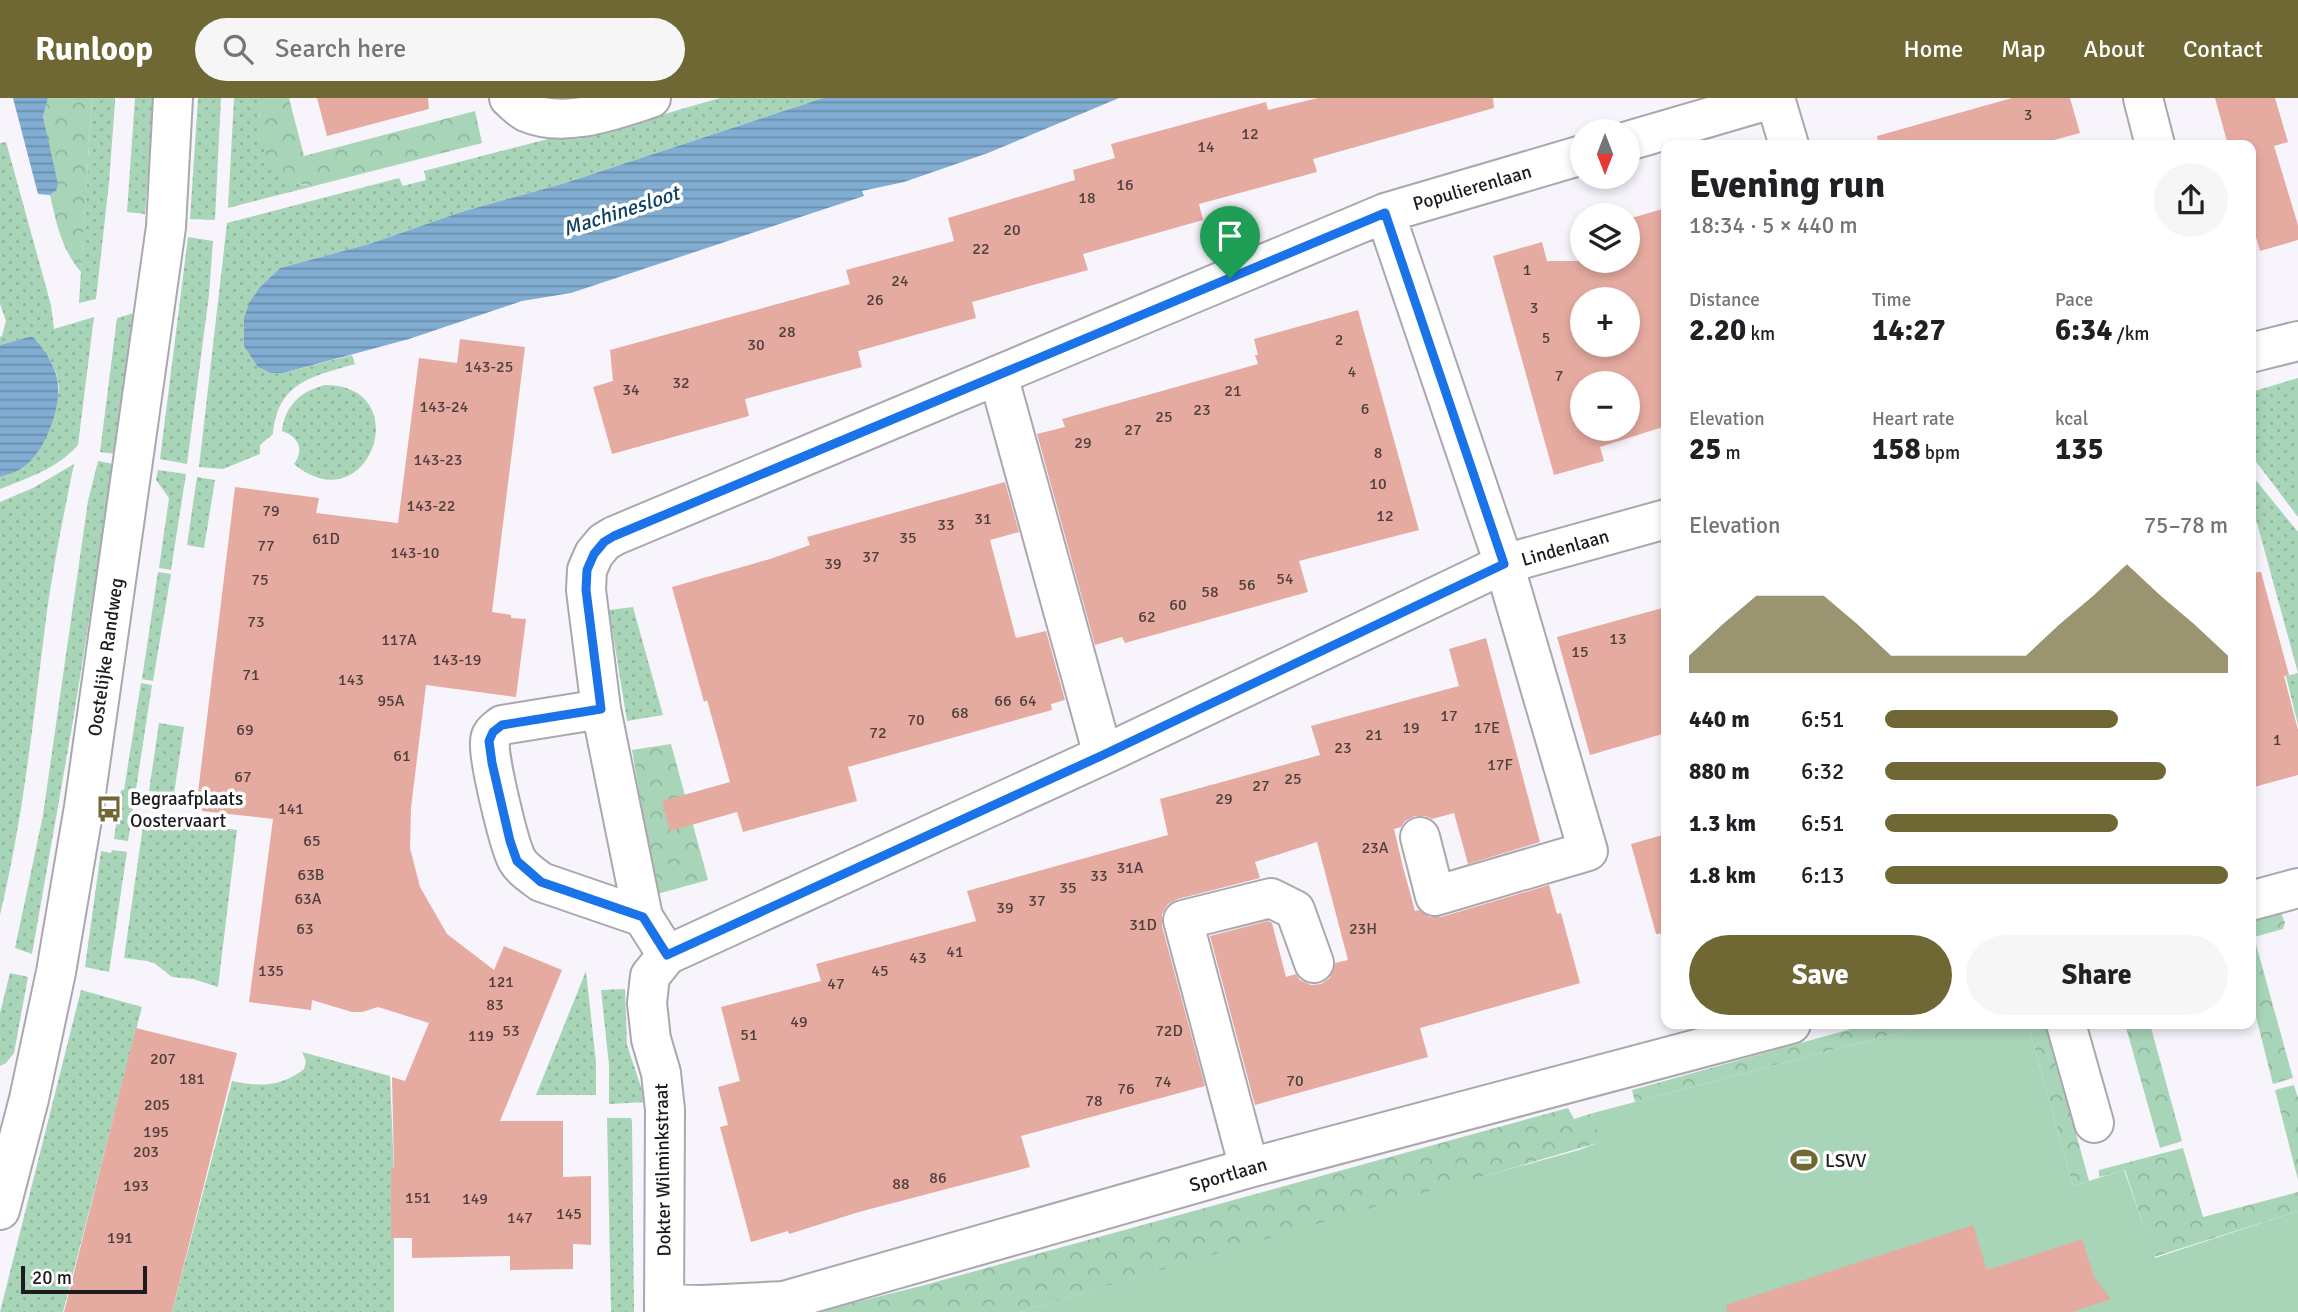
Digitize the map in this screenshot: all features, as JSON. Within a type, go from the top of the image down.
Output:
[{"type":"street","name":"Oostelijke Randweg","points":[[0,1210],[14,1095],[57,972],[97,720],[166,227],[173,98]]},
{"type":"street","points":[[517,105],[554,118],[588,117],[651,98]]},
{"type":"street","points":[[1640,137],[1775,98],[1788,140]]},
{"type":"street","points":[[2143,98],[2154,140]]},
{"type":"street","name":"Populierenlaan","points":[[601,709],[586,590],[587,570],[594,554],[604,542],[614,536],[1385,213],[1570,159]]},
{"type":"street","points":[[1385,213],[1504,564],[1588,851],[1435,896],[1420,837]]},
{"type":"street","points":[[2256,352],[2298,341]]},
{"type":"street","points":[[998,375],[1103,755]]},
{"type":"street","name":"Lindenlaan","points":[[667,955],[1103,755],[1504,564],[1661,520]]},
{"type":"street","points":[[643,917],[541,882],[517,861],[510,841],[489,741],[493,732],[502,725],[601,709],[643,917],[667,955]]},
{"type":"street","points":[[2256,899],[2298,888]]},
{"type":"street","points":[[1250,1168],[1183,920],[1271,898],[1295,910],[1314,963]]},
{"type":"street","name":"Dokter Wilminkstraat","points":[[664,1308],[665,1110],[661,1073],[652,1040],[647,1003],[650,976],[667,955]]},
{"type":"street","name":"Sportlaan","points":[[664,1308],[784,1301],[1250,1168],[1772,1029]]},
{"type":"street","points":[[2067,1029],[2094,1123]]},
{"type":"green space","points":[[48,98],[92,98],[81,272],[64,245],[50,195],[56,191],[43,117]]},
{"type":"green space","points":[[92,98],[115,98],[115,102],[96,299],[79,303]]},
{"type":"green space","points":[[135,98],[154,98],[145,214],[127,212]]},
{"type":"green space","points":[[198,98],[221,98],[215,220],[190,219]]},
{"type":"green space","points":[[234,98],[259,98],[259,117],[299,184],[314,186],[228,208]]},
{"type":"green space","points":[[259,98],[289,98],[304,156],[475,111],[482,143],[314,186],[297,183],[281,178],[269,163],[262,141]]},
{"type":"green space","points":[[720,98],[823,98],[565,183],[461,212],[369,244],[280,268],[250,301],[283,373],[352,355],[355,364],[311,378],[290,392],[276,417],[273,434],[260,445],[260,454],[223,469],[199,467],[227,223],[399,178],[403,186],[426,180],[424,171],[548,139],[578,139]]},
{"type":"green space","points":[[6,142],[51,305],[54,329],[94,317],[78,445],[52,466],[0,489],[0,477],[23,468],[59,389],[54,367],[32,336],[0,345],[6,321],[0,304],[0,143]]},
{"type":"green space","points":[[188,237],[213,241],[209,295],[187,464],[160,459]]},
{"type":"green space","points":[[134,313],[116,454],[100,452],[117,318]]},
{"type":"green space","points":[[2298,378],[2298,517],[2256,462],[2256,391]]},
{"type":"green space","points":[[325,385],[353,391],[370,406],[376,426],[372,448],[361,466],[344,478],[321,478],[294,464],[299,454],[298,444],[292,436],[282,431],[287,414],[296,400]]},
{"type":"green space","points":[[98,461],[114,464],[32,954],[15,948],[43,815],[88,501]]},
{"type":"green space","points":[[74,464],[50,593],[22,802],[0,915],[0,502],[33,488]]},
{"type":"green space","points":[[158,470],[186,474],[171,570],[159,568],[169,498],[156,480]]},
{"type":"green space","points":[[197,477],[215,480],[204,548],[187,545]]},
{"type":"green space","points":[[2256,480],[2298,532],[2298,673],[2256,519]]},
{"type":"green space","points":[[158,572],[171,574],[153,681],[142,679]]},
{"type":"green space","points":[[633,607],[663,715],[627,721],[609,610]]},
{"type":"green space","points":[[2298,673],[2298,725],[2286,676]]},
{"type":"green space","points":[[141,683],[152,685],[128,841],[114,839]]},
{"type":"green space","points":[[159,723],[184,727],[174,794],[149,791]]},
{"type":"green space","points":[[671,744],[708,880],[657,894],[632,750]]},
{"type":"green space","points":[[144,819],[237,830],[218,987],[193,979],[172,977],[154,963],[124,958]]},
{"type":"green space","points":[[112,850],[127,852],[109,972],[85,967],[101,851],[111,853]]},
{"type":"green space","points":[[2280,910],[2285,923],[2283,929],[2256,936],[2256,917]]},
{"type":"green space","points":[[2256,944],[2293,1078],[2273,1084],[2256,1017]]},
{"type":"green space","points":[[586,971],[596,1062],[596,1095],[536,1095]]},
{"type":"green space","points":[[10,973],[28,977],[14,1053],[0,1066],[0,1013]]},
{"type":"green space","points":[[625,989],[627,1045],[646,1102],[609,1104],[609,1065],[601,990]]},
{"type":"green space","points":[[81,990],[142,1007],[63,1312],[0,1312]]},
{"type":"green space","points":[[1851,1029],[1914,1029],[1635,1102],[1632,1090]]},
{"type":"green space","name":"LSVV","points":[[1914,1029],[2029,1029],[2073,1186],[2124,1170],[2155,1258],[2298,1211],[2298,1312],[1019,1312],[1405,1198],[1579,1150],[1600,1142],[1593,1113]]},
{"type":"green space","points":[[2029,1029],[2047,1029],[2089,1181],[2073,1186]]},
{"type":"green space","points":[[2126,1029],[2151,1029],[2182,1141],[2160,1148]]},
{"type":"green space","points":[[302,1052],[390,1076],[394,1171],[394,1312],[172,1312],[232,1081],[261,1085],[287,1079],[304,1069],[306,1061]]},
{"type":"green space","points":[[2294,1085],[2298,1098],[2298,1180],[2275,1090]]},
{"type":"green space","points":[[1568,1108],[1574,1119],[1593,1113],[1601,1142],[1019,1312],[816,1312],[921,1286]]},
{"type":"green space","points":[[607,1118],[631,1118],[632,1122],[634,1312],[611,1312]]},
{"type":"green space","points":[[2183,1148],[2203,1217],[2298,1192],[2298,1211],[2154,1257],[2125,1170],[2099,1177],[2099,1170]]},
{"type":"water","points":[[13,98],[48,98],[43,117],[58,184],[56,191],[50,195],[38,194]]},
{"type":"water","name":"Machinesloot","points":[[823,98],[1119,98],[988,153],[904,182],[862,191],[864,196],[571,293],[522,301],[409,339],[283,373],[271,373],[258,367],[244,346],[244,318],[250,301],[280,268],[369,244],[461,212],[565,183]]},
{"type":"water","points":[[32,336],[47,355],[57,378],[55,413],[46,438],[33,459],[19,470],[0,477],[0,345]]},
{"type":"building","points":[[317,98],[428,98],[429,109],[327,136]]},
{"type":"building","points":[[1318,98],[1493,98],[1494,108],[1313,159],[1317,172],[1199,204],[1203,220],[1083,254],[1088,270],[972,302],[976,318],[858,351],[862,367],[745,399],[749,416],[612,454],[593,387],[613,381],[610,350],[850,284],[846,270],[954,241],[948,218],[1075,180],[1073,170],[1115,158],[1111,144],[1266,102],[1268,110]]},
{"type":"building","points":[[2012,98],[2070,98],[2080,133],[2054,140],[1878,140],[1877,136]]},
{"type":"building","points":[[2215,98],[2275,98],[2288,142],[2274,146],[2298,225],[2298,240],[2260,251],[2256,237],[2256,140],[2227,140]]},
{"type":"building","points":[[1661,209],[1661,428],[1640,434],[1640,371],[1570,371],[1570,441],[1619,441],[1600,447],[1604,461],[1554,475],[1493,256],[1542,242],[1547,261],[1570,261],[1570,273],[1640,273],[1640,216]]},
{"type":"building","points":[[1358,310],[1419,530],[1299,561],[1308,592],[1125,643],[1122,637],[1095,645],[1037,434],[1065,427],[1062,419],[1258,364],[1254,339]]},
{"type":"building","points":[[460,339],[525,347],[492,612],[526,619],[516,697],[426,685],[411,808],[410,848],[420,887],[447,934],[494,970],[504,946],[562,970],[500,1121],[563,1121],[563,1177],[591,1176],[591,1245],[573,1244],[573,1269],[510,1270],[510,1256],[412,1258],[412,1238],[391,1238],[391,1168],[394,1168],[392,1077],[405,1081],[429,1023],[378,1007],[352,1012],[312,1000],[311,1010],[249,1002],[273,819],[202,811],[203,802],[197,801],[235,487],[319,498],[316,513],[398,523],[419,358],[457,363]]},
{"type":"building","points":[[1005,482],[1019,532],[990,540],[1016,638],[1046,631],[1065,700],[1051,704],[1052,710],[848,767],[857,801],[743,832],[737,812],[670,831],[662,801],[730,782],[707,700],[704,702],[672,587],[810,545],[807,537]]},
{"type":"building","points":[[2256,572],[2261,572],[2289,675],[2284,676],[2298,730],[2298,775],[2256,786]]},
{"type":"building","points":[[1661,608],[1661,734],[1590,755],[1557,637]]},
{"type":"building","points":[[1486,638],[1540,842],[1468,864],[1454,813],[1432,819],[1415,816],[1394,829],[1403,867],[1415,911],[1419,910],[1430,917],[1441,917],[1549,885],[1557,914],[1561,913],[1580,983],[1420,1028],[1428,1057],[1255,1105],[1210,936],[1268,921],[1272,923],[1286,977],[1296,974],[1300,980],[1311,985],[1321,984],[1330,978],[1335,963],[1348,960],[1317,842],[1255,862],[1260,878],[1178,899],[1168,904],[1162,914],[1162,926],[1205,1086],[1021,1136],[1030,1167],[859,1212],[789,1234],[788,1231],[751,1242],[720,1127],[728,1125],[718,1087],[740,1081],[721,1007],[821,981],[816,964],[976,921],[967,891],[1168,835],[1160,799],[1320,755],[1311,726],[1459,686],[1449,649]]},
{"type":"building","points":[[1661,835],[1661,934],[1656,934],[1631,844]]},
{"type":"building","points":[[136,1028],[237,1053],[172,1312],[64,1312]]},
{"type":"building","points":[[1973,1225],[1987,1270],[2082,1239],[2094,1277],[2111,1299],[2072,1312],[1727,1312],[1726,1305]]},
{"type":"place","name":"Begraafplaats Oostervaart","points":[[109,809]]},
{"type":"place","name":"LSVV","points":[[1804,1160]]},
{"type":"route","points":[[1385,213],[1504,564],[1103,755],[667,955],[643,917],[541,882],[517,861],[510,841],[489,741],[493,732],[502,725],[601,709],[586,590],[587,570],[594,554],[604,542],[1230,278],[1385,213]]}]
